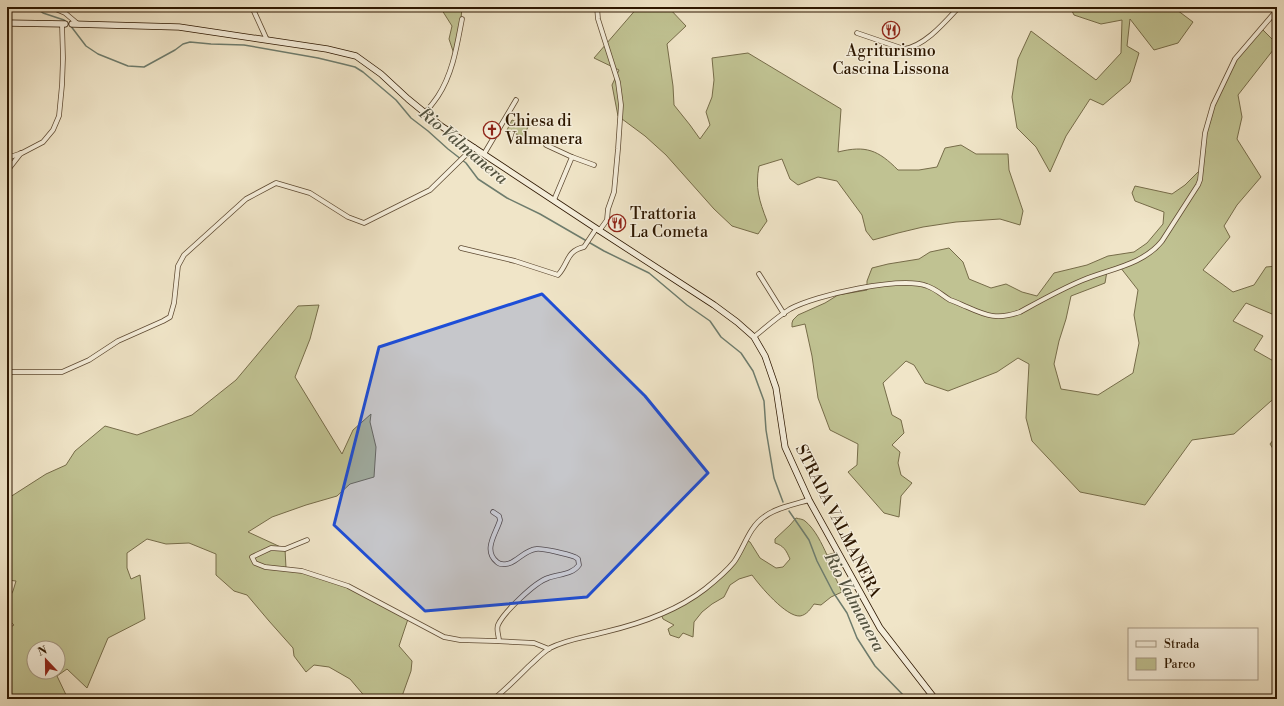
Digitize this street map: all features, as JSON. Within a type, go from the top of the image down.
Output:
[{"type":"street","points":[[51,7],[65,14],[75,24]]},
{"type":"street","points":[[252,7],[267,40]]},
{"type":"street","points":[[461,248],[515,261],[558,275],[572,252],[576,249],[584,247],[607,220],[608,209],[614,192],[621,105],[618,82],[598,19],[597,7]]},
{"type":"street","points":[[857,33],[904,49],[911,48],[921,43],[960,7]]},
{"type":"street","points":[[754,337],[784,314],[798,306],[839,293],[883,285],[917,283],[933,288],[951,300],[983,314],[1000,317],[1010,316],[1083,280],[1120,267],[1145,255],[1157,247],[1162,241],[1198,185],[1200,180],[1207,126],[1214,105],[1235,59],[1277,10]]},
{"type":"street","points":[[425,114],[439,95],[446,78],[458,43],[462,19]]},
{"type":"street","name":"STRADA VALMANERA","points":[[7,23],[179,27],[326,49],[356,56],[381,74],[425,114],[441,126],[714,305],[754,337],[765,356],[776,388],[785,447],[809,500],[850,572],[872,617],[935,699]]},
{"type":"street","points":[[7,158],[22,153],[43,142],[52,130],[59,116],[62,78],[63,24]]},
{"type":"street","points":[[484,154],[516,100]]},
{"type":"street","points":[[546,145],[594,165]]},
{"type":"street","points":[[7,372],[62,372],[89,360],[118,341],[170,317],[174,304],[178,266],[184,255],[246,199],[276,183],[310,193],[348,217],[364,223],[430,190],[474,147]]},
{"type":"street","points":[[7,171],[22,153]]},
{"type":"street","points":[[554,200],[572,157]]},
{"type":"street","points":[[759,274],[784,314]]},
{"type":"street","points":[[494,699],[549,649],[561,643],[613,630],[661,614],[690,600],[705,590],[734,562],[758,522],[770,513],[809,500]]},
{"type":"street","points":[[493,512],[499,516],[500,520],[491,540],[492,556],[496,562],[504,564],[513,562],[535,549],[575,557],[578,559],[579,565],[572,571],[548,578],[532,587],[508,611],[499,624],[499,641]]},
{"type":"street","points":[[307,540],[285,549],[271,548],[252,557],[255,563],[266,567],[302,571],[348,586],[444,637],[460,640],[534,643],[549,649]]},
{"type":"highlighted area","points":[[542,294],[645,396],[708,473],[587,597],[425,611],[334,525],[379,347]]},
{"type":"green space","points":[[440,7],[462,7],[454,54],[449,39],[452,26]]},
{"type":"green space","points":[[638,7],[668,7],[686,26],[667,44],[674,105],[700,139],[710,125],[706,112],[712,97],[714,80],[712,58],[748,53],[841,109],[838,152],[856,149],[871,151],[884,158],[898,170],[919,170],[937,167],[945,148],[961,145],[976,154],[1008,154],[1009,170],[1023,211],[1020,225],[1000,219],[956,222],[923,227],[873,240],[866,231],[862,215],[837,181],[818,177],[798,185],[790,179],[782,159],[759,166],[757,181],[758,194],[767,221],[758,234],[732,226],[714,209],[666,155],[645,136],[618,116],[612,85],[619,70],[594,58]]},
{"type":"green space","points":[[1070,7],[1173,7],[1193,22],[1178,43],[1154,50],[1130,19],[1127,46],[1139,53],[1130,82],[1103,105],[1090,99],[1066,136],[1050,172],[1036,147],[1017,128],[1012,97],[1018,59],[1031,31],[1096,80],[1121,53],[1122,20],[1101,24],[1074,15]]},
{"type":"green space","points":[[1261,28],[1277,44],[1238,95],[1242,117],[1237,139],[1261,177],[1237,205],[1224,226],[1230,237],[1203,270],[1233,292],[1254,285],[1266,267],[1277,266],[1277,309],[1272,314],[1246,303],[1233,321],[1263,336],[1254,350],[1277,363],[1277,398],[1271,401],[1234,434],[1192,440],[1145,505],[1080,492],[1032,441],[1026,418],[1029,364],[1018,358],[997,372],[948,391],[925,383],[914,365],[906,361],[883,383],[892,415],[901,420],[904,433],[892,445],[900,452],[898,463],[901,475],[912,483],[901,496],[899,517],[884,513],[848,472],[857,465],[858,444],[830,430],[818,398],[812,356],[805,324],[792,327],[793,320],[798,315],[825,303],[838,295],[867,290],[867,281],[872,268],[919,259],[930,252],[949,248],[963,262],[969,279],[991,288],[1006,284],[1022,292],[1037,296],[1054,273],[1087,265],[1108,256],[1134,252],[1147,243],[1163,224],[1164,212],[1135,201],[1132,193],[1135,186],[1172,194],[1185,185],[1201,169],[1205,133],[1213,105],[1235,59]],"holes":[[[1120,267],[1138,290],[1134,315],[1139,343],[1133,373],[1098,395],[1061,389],[1054,364],[1071,296],[1105,283],[1107,271]]]},
{"type":"green space","points":[[512,120],[528,127],[523,137],[507,130]]},
{"type":"green space","points":[[319,305],[310,339],[295,377],[342,454],[353,430],[371,414],[370,422],[376,447],[374,477],[350,484],[337,496],[272,517],[248,532],[285,549],[286,568],[348,586],[408,619],[399,646],[412,661],[411,671],[401,699],[367,699],[350,679],[329,667],[314,665],[306,672],[294,656],[293,648],[247,595],[234,591],[216,575],[216,554],[189,543],[166,544],[147,539],[127,553],[127,568],[131,579],[140,575],[145,619],[108,638],[87,688],[66,670],[66,640],[26,640],[26,680],[59,680],[68,699],[7,699],[7,629],[14,625],[7,619],[7,602],[16,581],[7,580],[7,499],[46,474],[66,465],[75,451],[105,426],[137,435],[192,415],[236,380],[298,306]]},
{"type":"green space","points":[[1277,435],[1277,455],[1270,444]]},
{"type":"green space","points":[[796,518],[804,520],[809,524],[827,555],[834,553],[838,554],[840,558],[835,560],[830,566],[842,592],[831,597],[821,605],[814,604],[805,614],[800,616],[794,615],[774,600],[752,575],[739,579],[730,585],[724,597],[702,612],[694,622],[693,637],[683,633],[679,638],[670,635],[668,629],[674,625],[663,619],[661,614],[705,590],[734,562],[746,540],[750,542],[760,558],[776,568],[783,567],[790,559],[784,549],[775,543],[775,539]]},
{"type":"waterway","name":"Rio Valmanera","points":[[34,7],[43,13],[64,20],[70,25],[86,46],[98,54],[128,66],[144,67],[183,44],[190,42],[244,45],[318,58],[355,67],[363,72],[396,100],[411,118],[466,163],[478,179],[507,198],[540,214],[604,251],[649,273],[687,305],[710,321],[721,337],[741,353],[753,371],[764,401],[766,430],[774,478],[783,502]]},
{"type":"waterway","name":"Rio Valmanera","points":[[789,511],[809,540],[817,561],[833,592],[847,613],[857,638],[875,666],[907,699]]},
{"type":"place","name":"Agriturismo Cascina Lissona","points":[[891,30]]},
{"type":"place","name":"Chiesa di Valmanera","points":[[492,130]]},
{"type":"place","name":"Trattoria La Cometa","points":[[617,223]]}]
